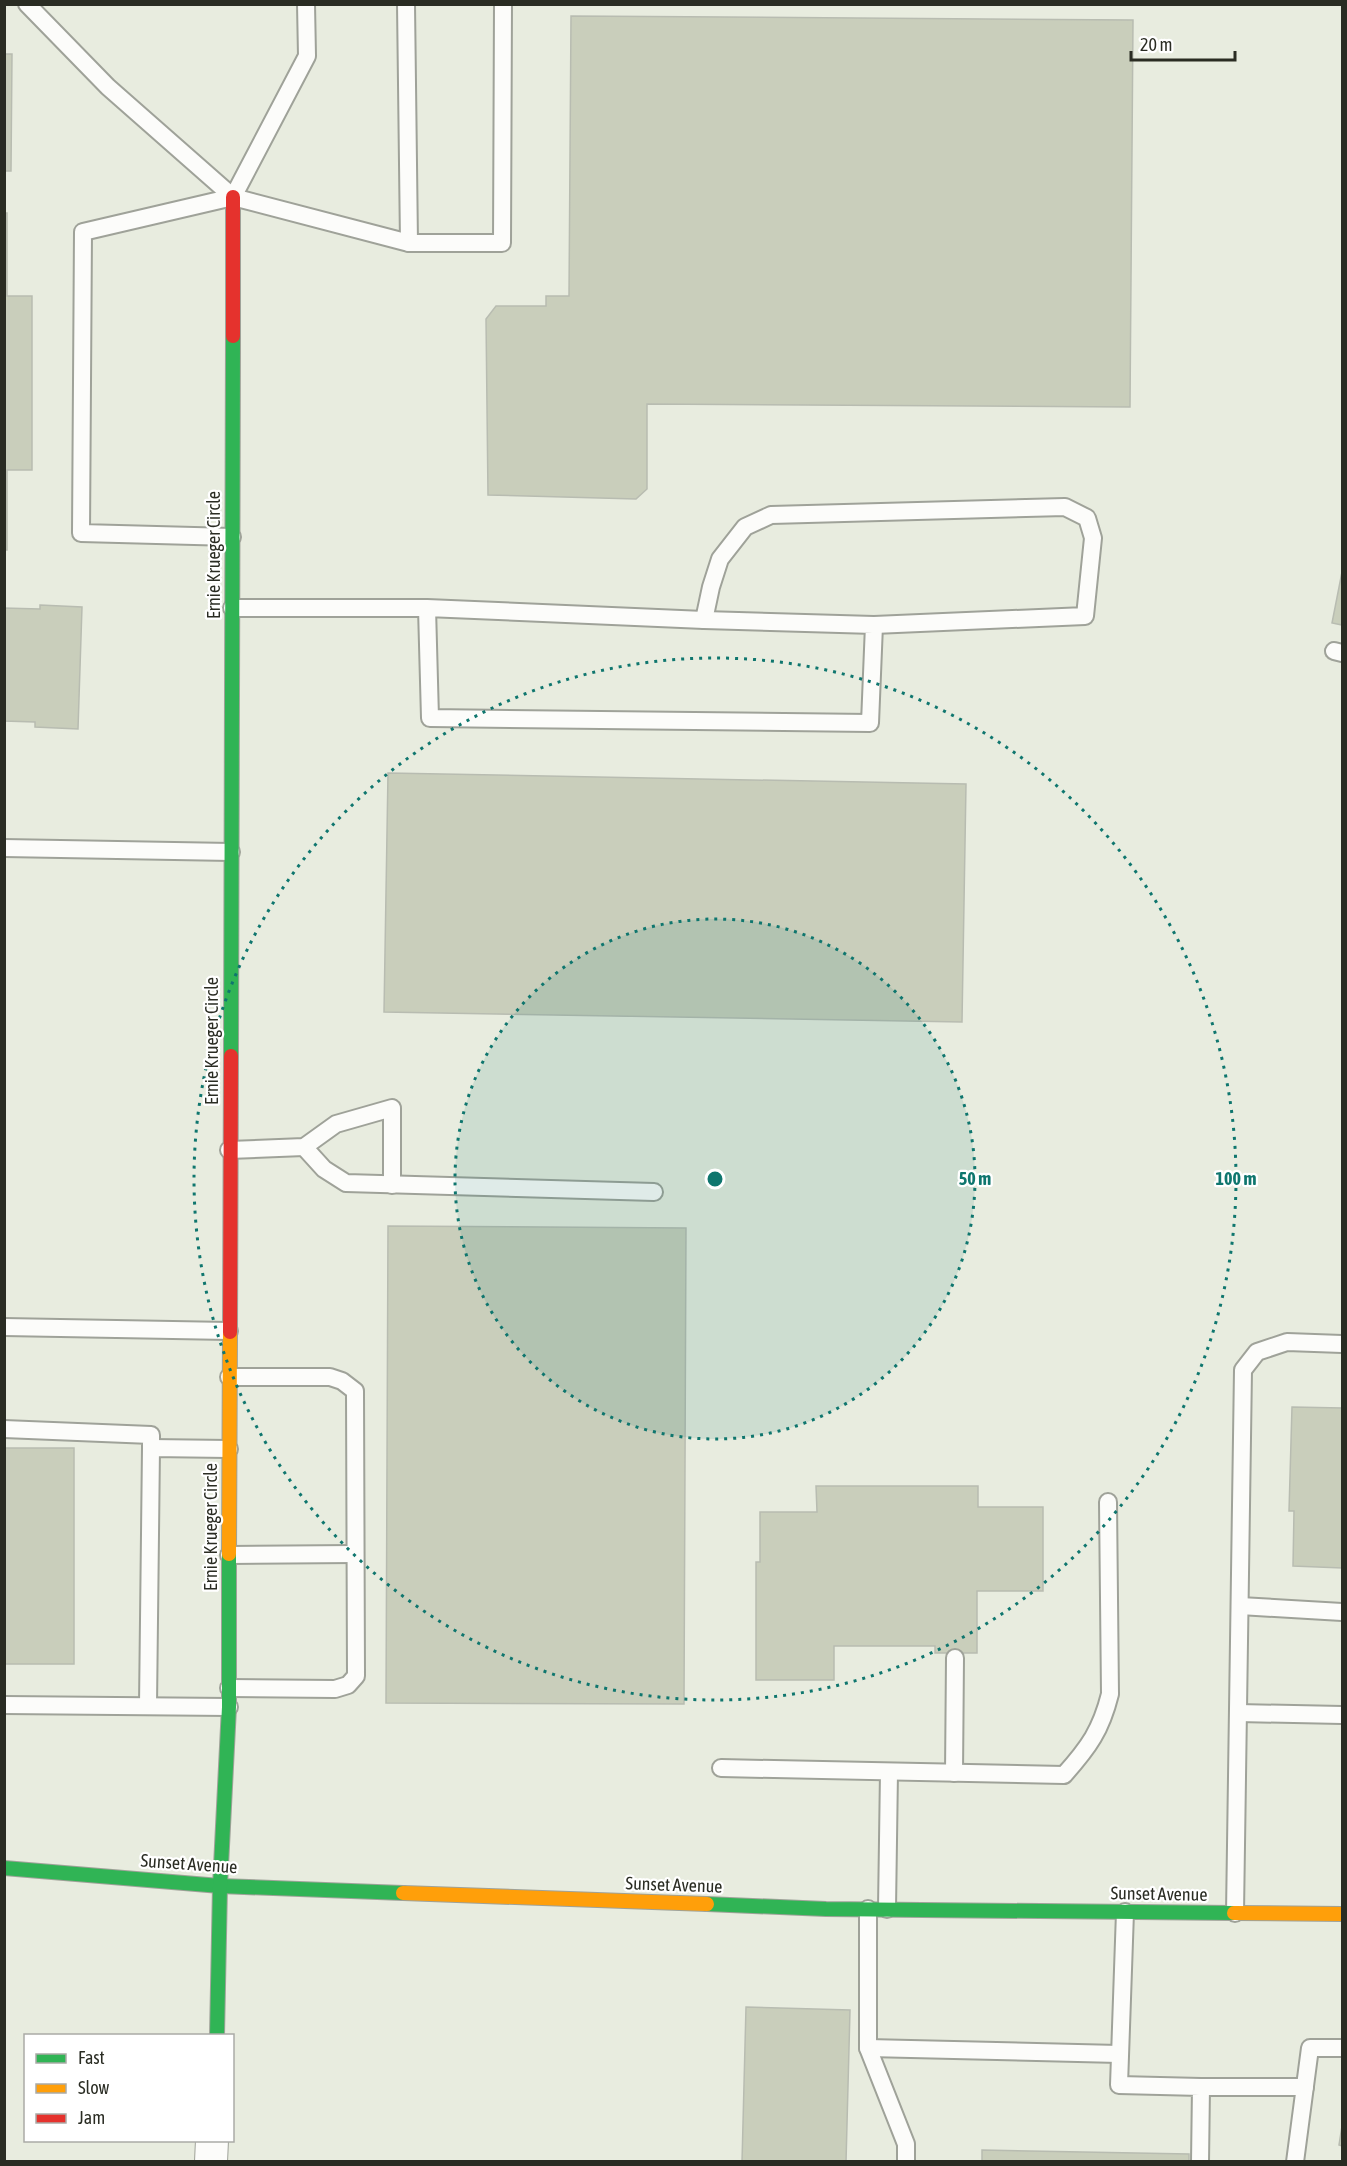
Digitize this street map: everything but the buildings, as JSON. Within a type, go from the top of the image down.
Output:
[{"type":"street","name":"Ernie Krueger Circle","points":[[217,2034],[220,1886],[229,1707],[233,197]]},
{"type":"street","name":"Sunset Avenue","points":[[4,1868],[220,1886],[868,1909],[1342,1914]]},
{"type":"street","points":[[211,2162],[212,2142]]},
{"type":"lane","points":[[27,4],[108,87],[233,197],[409,243],[502,243],[503,4]]},
{"type":"lane","points":[[232,537],[81,533],[83,232],[233,197],[307,56],[306,4]]},
{"type":"lane","points":[[406,4],[409,243]]},
{"type":"lane","points":[[232,608],[427,608],[704,621],[874,625],[1085,616],[1093,538],[1088,518],[1065,507],[771,515],[745,527],[720,559],[704,621]]},
{"type":"lane","points":[[427,608],[430,718],[870,723],[874,625]]},
{"type":"lane","points":[[4,848],[231,852]]},
{"type":"lane","points":[[229,1150],[304,1147],[336,1124],[392,1108],[392,1185]]},
{"type":"lane","points":[[304,1147],[324,1169],[346,1183],[654,1192]]},
{"type":"lane","points":[[4,1327],[229,1330]]},
{"type":"lane","points":[[1235,1913],[1243,1370],[1257,1352],[1287,1342],[1342,1344]]},
{"type":"lane","points":[[229,1377],[330,1377],[342,1381],[355,1391],[356,1676],[348,1685],[335,1689],[229,1689]]},
{"type":"lane","points":[[4,1429],[151,1435],[148,1706]]},
{"type":"lane","points":[[151,1448],[229,1449]]},
{"type":"lane","points":[[722,1768],[1064,1775],[1088,1749],[1105,1715],[1110,1694],[1108,1502]]},
{"type":"lane","points":[[229,1555],[355,1554]]},
{"type":"lane","points":[[1240,1606],[1342,1612]]},
{"type":"lane","points":[[954,1773],[955,1658]]},
{"type":"lane","points":[[4,1705],[229,1707]]},
{"type":"lane","points":[[1238,1713],[1342,1715]]},
{"type":"lane","points":[[887,1909],[890,1772]]},
{"type":"lane","points":[[868,1909],[868,2048],[906,2144],[906,2162]]},
{"type":"lane","points":[[1125,1912],[1119,2085],[1305,2087]]},
{"type":"lane","points":[[868,2048],[1119,2054]]},
{"type":"lane","points":[[1295,2162],[1310,2048],[1342,2048]]},
{"type":"lane","points":[[1200,2162],[1201,2087]]},
{"type":"traffic: fast","points":[[231,1056],[233,336]]},
{"type":"traffic: fast","points":[[217,2034],[220,1886],[229,1707],[229,1554]]},
{"type":"traffic: fast","points":[[4,1868],[220,1886],[403,1893]]},
{"type":"traffic: fast","points":[[707,1904],[826,1909],[1234,1913]]},
{"type":"traffic: slow","points":[[229,1554],[230,1332]]},
{"type":"traffic: slow","points":[[403,1893],[707,1904]]},
{"type":"traffic: slow","points":[[1234,1913],[1342,1914]]},
{"type":"traffic: jam","points":[[233,197],[233,336]]},
{"type":"traffic: jam","points":[[230,1332],[231,1056]]}]
